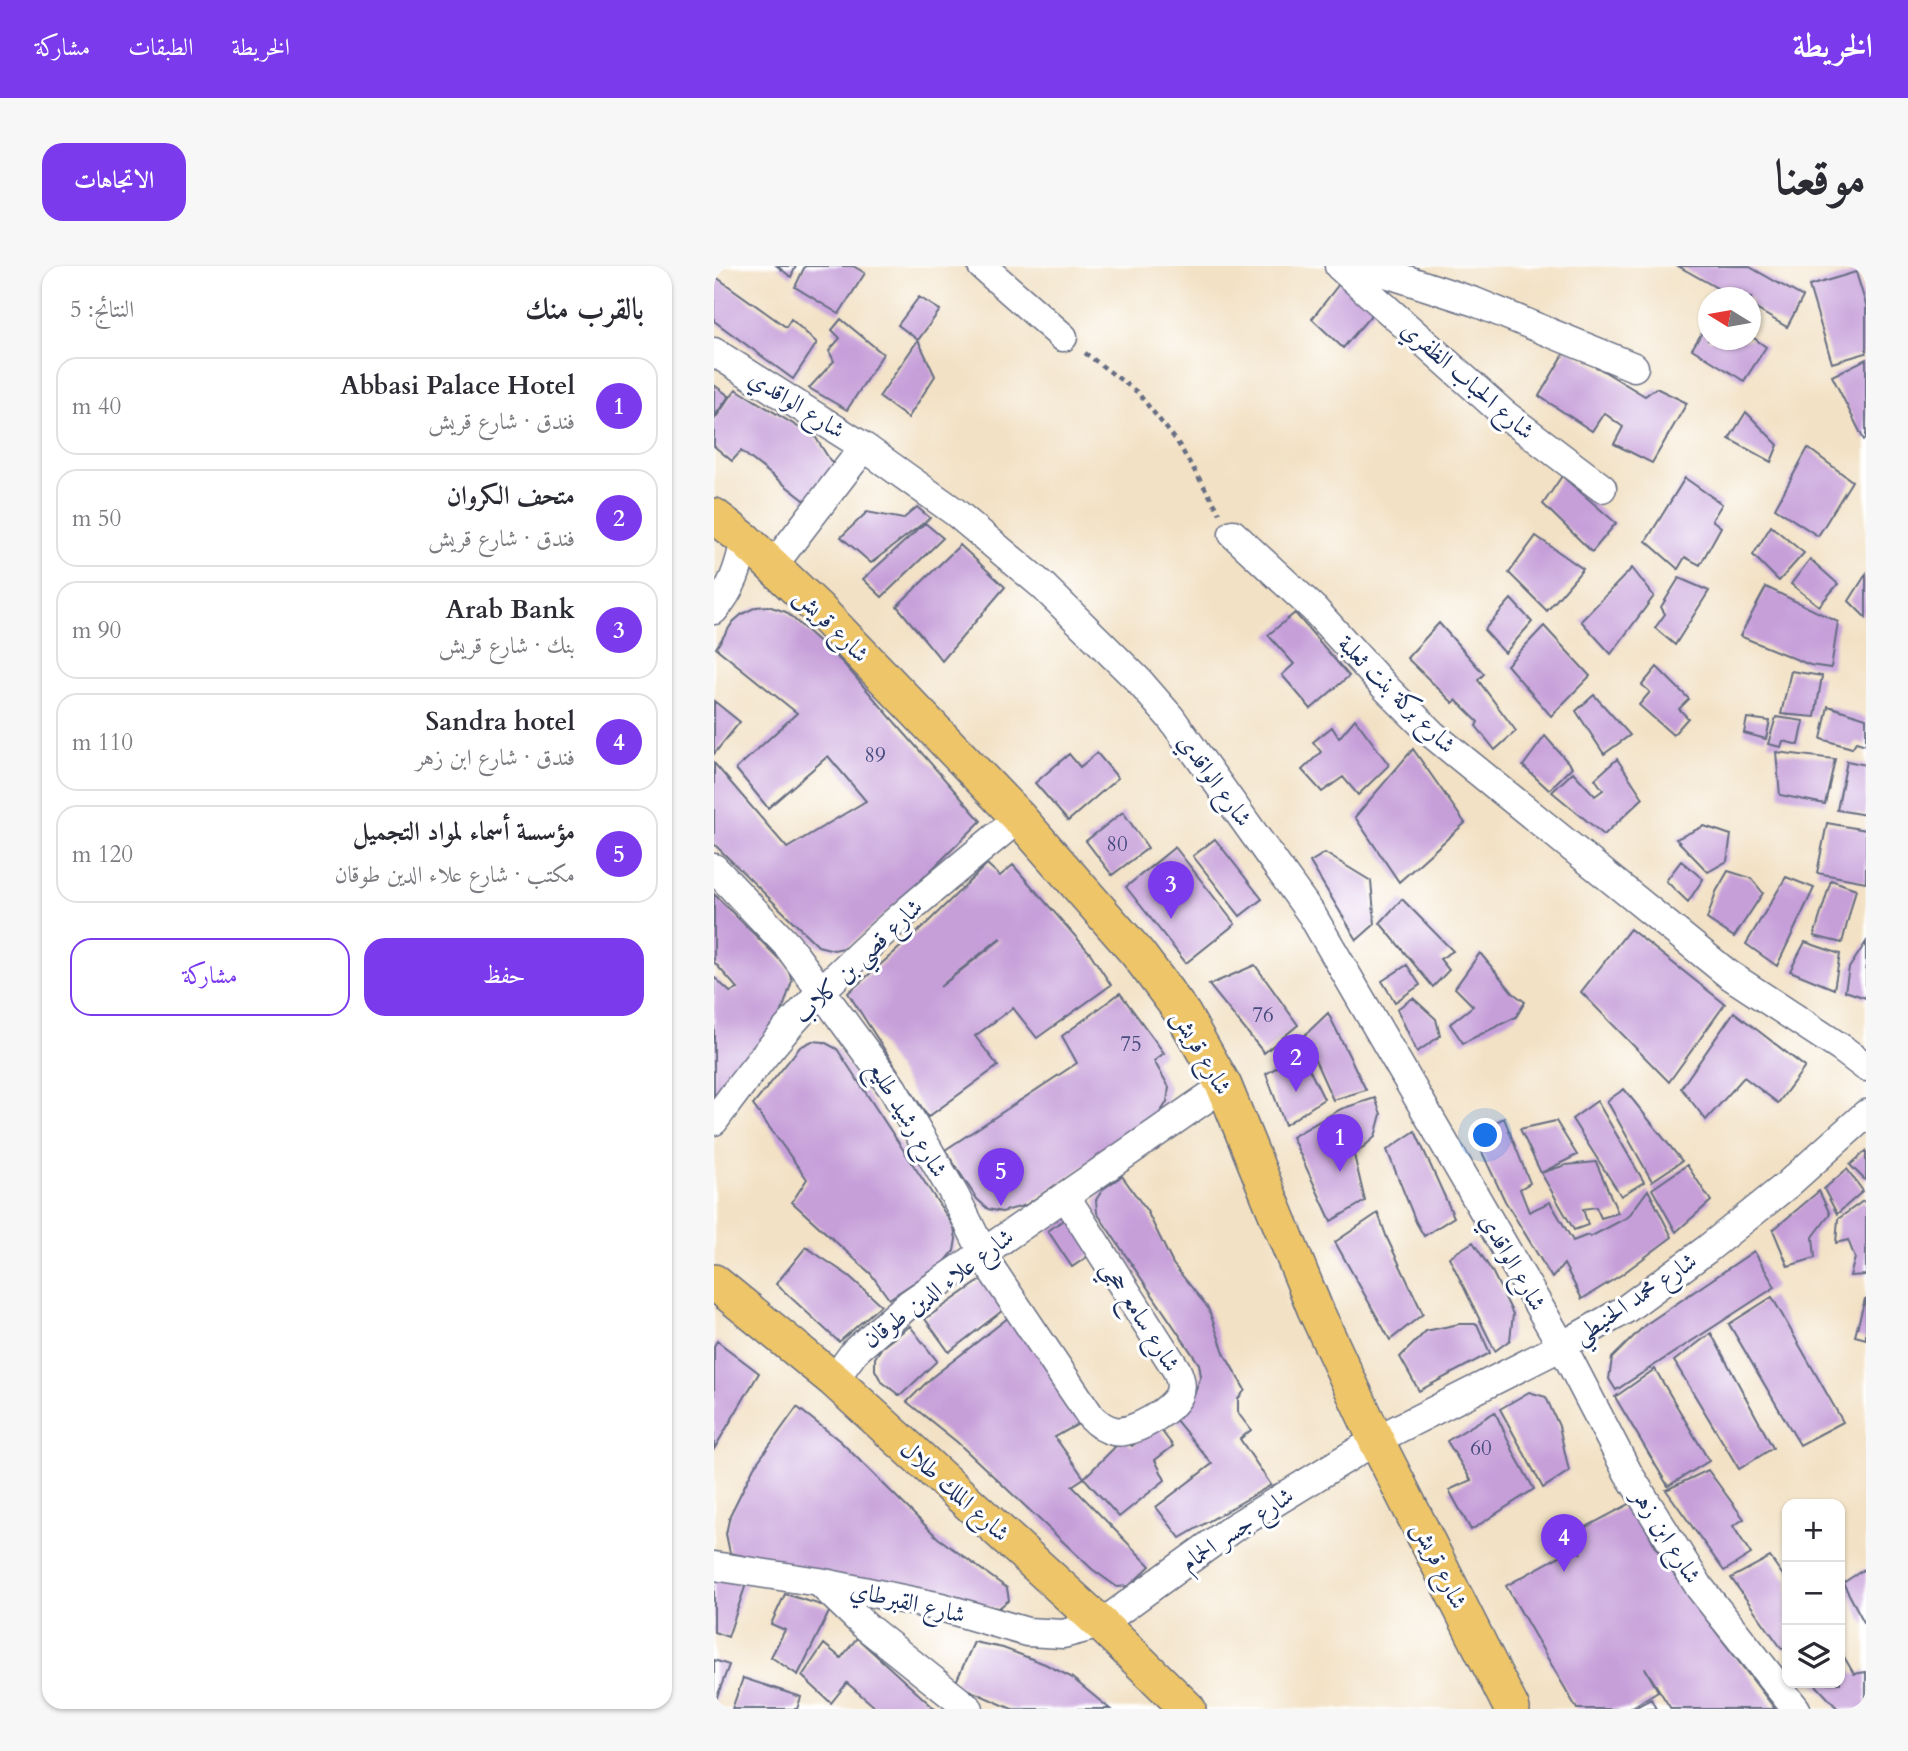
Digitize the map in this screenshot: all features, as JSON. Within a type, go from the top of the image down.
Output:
[{"type":"main road","name":"شارع قريش","points":[[714,516],[745,540],[817,608],[1018,818],[1138,954],[1183,1014],[1224,1086],[1315,1309],[1376,1440],[1512,1709]]},
{"type":"main road","name":"شارع الملك طلال","points":[[714,1282],[834,1380],[1101,1623],[1188,1709]]},
{"type":"street","points":[[982,266],[1063,337]]},
{"type":"street","name":"شارع الحباب الظفري","points":[[1339,266],[1503,413],[1602,488]]},
{"type":"street","points":[[1364,266],[1475,302],[1634,367]]},
{"type":"street","name":"شارع الواقدي","points":[[714,352],[864,447],[955,512],[1043,586],[1138,680],[1171,718],[1312,915],[1562,1346]]},
{"type":"street","points":[[772,567],[864,447]]},
{"type":"street","name":"شارع بركة بنت ثعلبة","points":[[1233,534],[1314,610],[1432,734],[1728,974],[1866,1067]]},
{"type":"street","points":[[714,610],[727,594],[737,574],[745,540]]},
{"type":"street","name":"شارع قصي بن كلاب","points":[[714,1121],[791,1024],[865,950],[945,878],[1018,818]]},
{"type":"street","name":"شارع رشيد طليع","points":[[714,868],[788,946],[893,1089],[955,1196],[982,1252]]},
{"type":"street","name":"شارع علاء الدين طوقان","points":[[834,1380],[855,1351],[909,1304],[1224,1086]]},
{"type":"street","name":"شارع محمد الحنيطي","points":[[1376,1440],[1562,1346],[1626,1309],[1787,1185],[1866,1114]]},
{"type":"street","name":"شارع سامع حجي","points":[[982,1252],[1023,1318],[1091,1417],[1102,1427],[1117,1432],[1134,1430],[1168,1409],[1179,1394],[1181,1381],[1176,1369],[1066,1196]]},
{"type":"street","name":"شارع ابن زهر","points":[[1562,1346],[1628,1473],[1700,1588],[1796,1709]]},
{"type":"street","name":"شارع جسر الحمام","points":[[1101,1623],[1233,1528],[1376,1440]]},
{"type":"street","name":"شارع القبرطاي","points":[[714,1566],[819,1582],[941,1607],[1027,1632],[1063,1634],[1101,1623]]},
{"type":"street","points":[[819,1582],[864,1625],[969,1709]]},
{"type":"path","points":[[1063,337],[1137,392],[1176,440],[1233,534]]},
{"type":"building","points":[[777,266],[796,266],[791,277]]},
{"type":"building","points":[[805,266],[853,266],[865,273],[839,314],[795,287]]},
{"type":"building","points":[[1678,266],[1748,266],[1803,297],[1787,327],[1761,312],[1761,287],[1715,287]]},
{"type":"building","points":[[1856,272],[1866,305],[1866,353],[1832,363],[1809,286]]},
{"type":"building","points":[[1346,275],[1378,307],[1343,348],[1312,319]]},
{"type":"building","points":[[716,277],[786,327],[791,319],[817,343],[793,379],[714,321]]},
{"type":"building","points":[[919,297],[940,310],[918,340],[898,325]]},
{"type":"building","points":[[841,319],[883,354],[847,410],[809,388],[834,361],[829,351],[840,338],[832,330]]},
{"type":"building","points":[[1698,339],[1698,350],[1761,350],[1761,343],[1766,347],[1744,381],[1692,349]]},
{"type":"building","points":[[918,340],[935,376],[908,418],[879,397]]},
{"type":"building","points":[[1567,349],[1645,396],[1656,388],[1687,403],[1652,463],[1614,444],[1623,427],[1604,413],[1592,431],[1539,396]]},
{"type":"building","points":[[1866,359],[1866,439],[1864,440],[1832,376]]},
{"type":"building","points":[[714,385],[729,396],[714,417]]},
{"type":"building","points":[[736,389],[816,438],[835,468],[813,507],[741,451],[732,461],[714,446],[714,420]]},
{"type":"building","points":[[1746,412],[1778,445],[1771,462],[1729,439]]},
{"type":"building","points":[[1808,448],[1852,481],[1818,536],[1775,508]]},
{"type":"building","points":[[1562,476],[1616,523],[1592,552],[1543,504]]},
{"type":"building","points":[[1685,478],[1722,504],[1712,520],[1721,527],[1700,565],[1685,557],[1678,569],[1646,541]]},
{"type":"building","points":[[917,507],[930,518],[871,563],[841,537],[867,512],[903,519]]},
{"type":"building","points":[[925,523],[943,538],[882,597],[863,579]]},
{"type":"building","points":[[1771,526],[1804,553],[1779,581],[1753,555]]},
{"type":"building","points":[[1536,536],[1583,569],[1547,611],[1509,573]]},
{"type":"building","points":[[960,545],[1005,587],[942,661],[897,606]]},
{"type":"building","points":[[1810,559],[1838,584],[1819,606],[1791,584]]},
{"type":"building","points":[[1632,568],[1654,596],[1611,654],[1581,621]]},
{"type":"building","points":[[1866,574],[1866,618],[1849,601]]},
{"type":"building","points":[[1679,578],[1709,591],[1675,645],[1655,628],[1665,614],[1661,607]]},
{"type":"building","points":[[1766,587],[1838,622],[1831,668],[1810,665],[1740,636]]},
{"type":"building","points":[[1511,599],[1532,622],[1505,653],[1484,630]]},
{"type":"building","points":[[768,606],[786,612],[844,664],[981,821],[848,947],[834,950],[818,946],[714,844],[714,763],[787,848],[866,801],[828,756],[768,808],[736,769],[797,713],[716,648],[733,622],[742,614],[756,607]]},
{"type":"building","points":[[1295,613],[1349,676],[1311,709],[1282,675],[1294,664],[1268,635]]},
{"type":"building","points":[[1439,623],[1484,674],[1478,680],[1516,731],[1495,750],[1476,726],[1478,722],[1456,700],[1453,703],[1407,658]]},
{"type":"building","points":[[1544,626],[1590,676],[1551,716],[1507,665]]},
{"type":"building","points":[[1657,667],[1689,699],[1679,709],[1688,718],[1673,735],[1639,705],[1650,692],[1642,685]]},
{"type":"building","points":[[1791,671],[1822,676],[1815,717],[1781,714]]},
{"type":"building","points":[[1594,695],[1630,735],[1604,754],[1576,711]]},
{"type":"building","points":[[714,701],[740,722],[714,754]]},
{"type":"building","points":[[1828,706],[1866,718],[1866,745],[1856,742],[1852,748],[1821,739]]},
{"type":"building","points":[[1776,717],[1804,721],[1799,745],[1783,741],[1781,747],[1768,744]]},
{"type":"building","points":[[1747,718],[1770,721],[1766,739],[1744,733]]},
{"type":"building","points":[[1355,719],[1389,765],[1358,795],[1343,777],[1322,792],[1302,770],[1321,752],[1313,742],[1332,727],[1339,738]]},
{"type":"building","points":[[1545,736],[1572,767],[1549,790],[1523,766]]},
{"type":"building","points":[[1413,749],[1465,823],[1399,882],[1355,817]]},
{"type":"building","points":[[1776,752],[1835,759],[1825,804],[1780,795]]},
{"type":"building","points":[[1097,753],[1118,778],[1068,821],[1035,783],[1069,754],[1080,767]]},
{"type":"building","points":[[1617,759],[1643,798],[1604,835],[1552,792],[1573,772],[1595,796],[1603,790],[1595,779]]},
{"type":"building","points":[[1847,761],[1866,765],[1866,815],[1837,810]]},
{"type":"building","points":[[1123,812],[1148,848],[1112,875],[1086,841]]},
{"type":"building","points":[[1827,823],[1866,830],[1866,882],[1817,873]]},
{"type":"building","points":[[1704,826],[1731,835],[1727,861],[1708,872],[1676,839]]},
{"type":"building","points":[[1215,839],[1262,899],[1240,916],[1193,856]]},
{"type":"building","points":[[1175,847],[1235,924],[1186,963],[1126,887]]},
{"type":"building","points":[[1325,853],[1371,881],[1375,924],[1357,940],[1310,862]]},
{"type":"building","points":[[1681,861],[1703,879],[1688,902],[1666,881]]},
{"type":"building","points":[[987,864],[1000,876],[1013,865],[1090,953],[1111,985],[1037,1038],[1013,1008],[975,1036],[998,1066],[928,1117],[848,993],[922,928]],"holes":[[[1000,938],[1001,939],[940,987]]]},
{"type":"building","points":[[1728,871],[1751,878],[1763,893],[1734,937],[1707,919],[1716,892]]},
{"type":"building","points":[[1786,877],[1814,888],[1777,966],[1746,944]]},
{"type":"building","points":[[1831,880],[1856,889],[1842,943],[1814,936]]},
{"type":"building","points":[[714,894],[787,967],[792,981],[779,1020],[714,1108],[714,977],[730,992],[738,989],[714,962]]},
{"type":"building","points":[[1402,899],[1453,951],[1440,959],[1449,970],[1433,987],[1380,923]]},
{"type":"building","points":[[1630,929],[1725,1004],[1669,1082],[1581,992]]},
{"type":"building","points":[[1805,942],[1840,954],[1834,989],[1790,971]]},
{"type":"building","points":[[1866,942],[1866,998],[1845,991],[1849,968]]},
{"type":"building","points":[[1480,953],[1513,993],[1525,1002],[1516,1017],[1463,1043],[1450,1024],[1473,1006],[1455,988]]},
{"type":"building","points":[[1255,965],[1298,1025],[1264,1053],[1209,985]]},
{"type":"building","points":[[1407,965],[1420,985],[1395,1002],[1382,981]]},
{"type":"building","points":[[1120,993],[1164,1053],[1154,1061],[1169,1087],[1167,1102],[1158,1116],[1026,1205],[1002,1212],[988,1209],[977,1199],[945,1150],[1077,1063],[1062,1036]]},
{"type":"building","points":[[1413,998],[1436,1019],[1440,1036],[1417,1052],[1397,1009]]},
{"type":"building","points":[[1734,1012],[1805,1067],[1778,1103],[1744,1077],[1706,1120],[1681,1088]]},
{"type":"building","points":[[1328,1013],[1366,1090],[1333,1100],[1304,1036]]},
{"type":"building","points":[[812,1041],[824,1042],[837,1049],[954,1227],[954,1251],[945,1262],[889,1299],[871,1274],[792,1202],[807,1179],[753,1105],[800,1047]]},
{"type":"building","points":[[1301,1053],[1324,1099],[1285,1125],[1266,1074]]},
{"type":"building","points":[[1624,1089],[1682,1161],[1652,1181],[1607,1101]]},
{"type":"building","points":[[1375,1098],[1381,1114],[1375,1137],[1354,1155],[1365,1201],[1331,1221],[1292,1137],[1341,1109]]},
{"type":"building","points":[[1597,1101],[1644,1182],[1621,1196],[1572,1119]]},
{"type":"building","points":[[1504,1118],[1530,1183],[1520,1189],[1529,1212],[1550,1202],[1573,1241],[1588,1235],[1590,1237],[1628,1217],[1648,1190],[1672,1237],[1621,1275],[1582,1299],[1564,1264],[1552,1278],[1505,1201],[1473,1133]]},
{"type":"building","points":[[1556,1121],[1577,1155],[1541,1173],[1520,1129]]},
{"type":"building","points":[[1415,1131],[1454,1217],[1424,1236],[1387,1150]]},
{"type":"building","points":[[1866,1151],[1866,1181],[1850,1165]]},
{"type":"building","points":[[1596,1162],[1618,1213],[1601,1218],[1596,1207],[1583,1209],[1588,1225],[1574,1230],[1541,1173],[1566,1165]]},
{"type":"building","points":[[1687,1165],[1711,1201],[1676,1232],[1652,1189]]},
{"type":"building","points":[[1847,1169],[1863,1191],[1837,1214],[1824,1189]]},
{"type":"building","points":[[1122,1176],[1147,1211],[1173,1264],[1208,1308],[1225,1355],[1245,1390],[1238,1399],[1238,1413],[1251,1430],[1240,1439],[1271,1485],[1180,1538],[1156,1507],[1212,1464],[1175,1419],[1192,1401],[1201,1376],[1199,1364],[1097,1213],[1096,1200],[1103,1189]]},
{"type":"building","points":[[1819,1191],[1830,1214],[1813,1237],[1815,1258],[1788,1266],[1773,1230]]},
{"type":"building","points":[[1863,1201],[1866,1203],[1866,1275],[1850,1276],[1855,1258],[1848,1240],[1836,1243],[1838,1219]]},
{"type":"building","points":[[1378,1213],[1423,1314],[1390,1340],[1335,1242]]},
{"type":"building","points":[[1069,1216],[1094,1252],[1072,1267],[1048,1231]]},
{"type":"building","points":[[1473,1242],[1493,1273],[1513,1314],[1510,1340],[1495,1351],[1449,1257]]},
{"type":"building","points":[[806,1247],[849,1276],[881,1305],[839,1342],[776,1284]]},
{"type":"building","points":[[1754,1251],[1775,1287],[1616,1390],[1609,1379],[1612,1358],[1645,1325]]},
{"type":"building","points":[[987,1276],[1007,1307],[949,1352],[925,1319]]},
{"type":"building","points":[[1772,1297],[1843,1422],[1800,1445],[1729,1324]]},
{"type":"building","points":[[1866,1299],[1866,1339],[1855,1336]]},
{"type":"building","points":[[1013,1314],[1084,1421],[1055,1437],[1084,1478],[1072,1486],[1150,1566],[1129,1586],[1117,1587],[1092,1569],[957,1442],[907,1402],[931,1378]]},
{"type":"building","points":[[1459,1324],[1477,1324],[1490,1353],[1419,1391],[1400,1357],[1426,1331]]},
{"type":"building","points":[[910,1326],[937,1361],[900,1396],[881,1381],[875,1370],[875,1358],[882,1347]]},
{"type":"building","points":[[1711,1333],[1773,1448],[1739,1469],[1674,1361]]},
{"type":"building","points":[[717,1341],[759,1373],[714,1449],[714,1346]]},
{"type":"building","points":[[1655,1369],[1709,1461],[1668,1486],[1615,1397]]},
{"type":"building","points":[[1529,1392],[1546,1397],[1559,1426],[1569,1471],[1543,1488],[1500,1409]]},
{"type":"building","points":[[797,1407],[840,1441],[938,1538],[1007,1588],[1009,1600],[999,1608],[977,1606],[730,1553],[726,1534],[730,1515],[754,1467]]},
{"type":"building","points":[[1495,1412],[1534,1489],[1471,1530],[1449,1490],[1471,1480],[1447,1441]]},
{"type":"building","points":[[1157,1425],[1173,1446],[1155,1460],[1165,1480],[1119,1517],[1084,1478],[1123,1439],[1132,1446]]},
{"type":"building","points":[[1708,1470],[1744,1519],[1733,1526],[1751,1554],[1724,1571],[1666,1490]]},
{"type":"building","points":[[1633,1502],[1656,1548],[1690,1598],[1775,1709],[1671,1709],[1645,1668],[1658,1691],[1629,1709],[1577,1709],[1506,1586],[1576,1547],[1581,1554],[1571,1535]]},
{"type":"building","points":[[1770,1557],[1782,1574],[1782,1649],[1731,1578]]},
{"type":"building","points":[[1866,1568],[1866,1626],[1845,1587],[1845,1582]]},
{"type":"building","points":[[714,1578],[746,1584],[728,1637],[714,1632]]},
{"type":"building","points":[[785,1594],[831,1608],[798,1675],[771,1657],[785,1630],[771,1624]]},
{"type":"building","points":[[857,1638],[935,1709],[873,1709],[875,1707],[847,1683],[831,1703],[802,1676],[824,1644],[841,1658]]},
{"type":"building","points":[[974,1642],[1003,1648],[1045,1664],[1071,1677],[1110,1709],[1012,1709],[955,1684]]},
{"type":"building","points":[[1845,1659],[1854,1674],[1866,1672],[1866,1709],[1838,1709],[1819,1688],[1845,1688]]},
{"type":"building","points":[[714,1660],[729,1665],[714,1705]]},
{"type":"building","points":[[743,1678],[801,1697],[797,1709],[732,1709]]},
{"type":"building","points":[[1651,1699],[1656,1709],[1633,1709]]},
{"type":"place","name":"Arab Bank","points":[[1171,919]]},
{"type":"place","name":"متحف الكروان","points":[[1296,1092]]},
{"type":"place","name":"Abbasi Palace Hotel","points":[[1340,1172]]},
{"type":"place","name":"مؤسسة أسماء لمواد التجميل","points":[[1001,1206]]},
{"type":"place","name":"Sandra hotel","points":[[1564,1572]]}]
